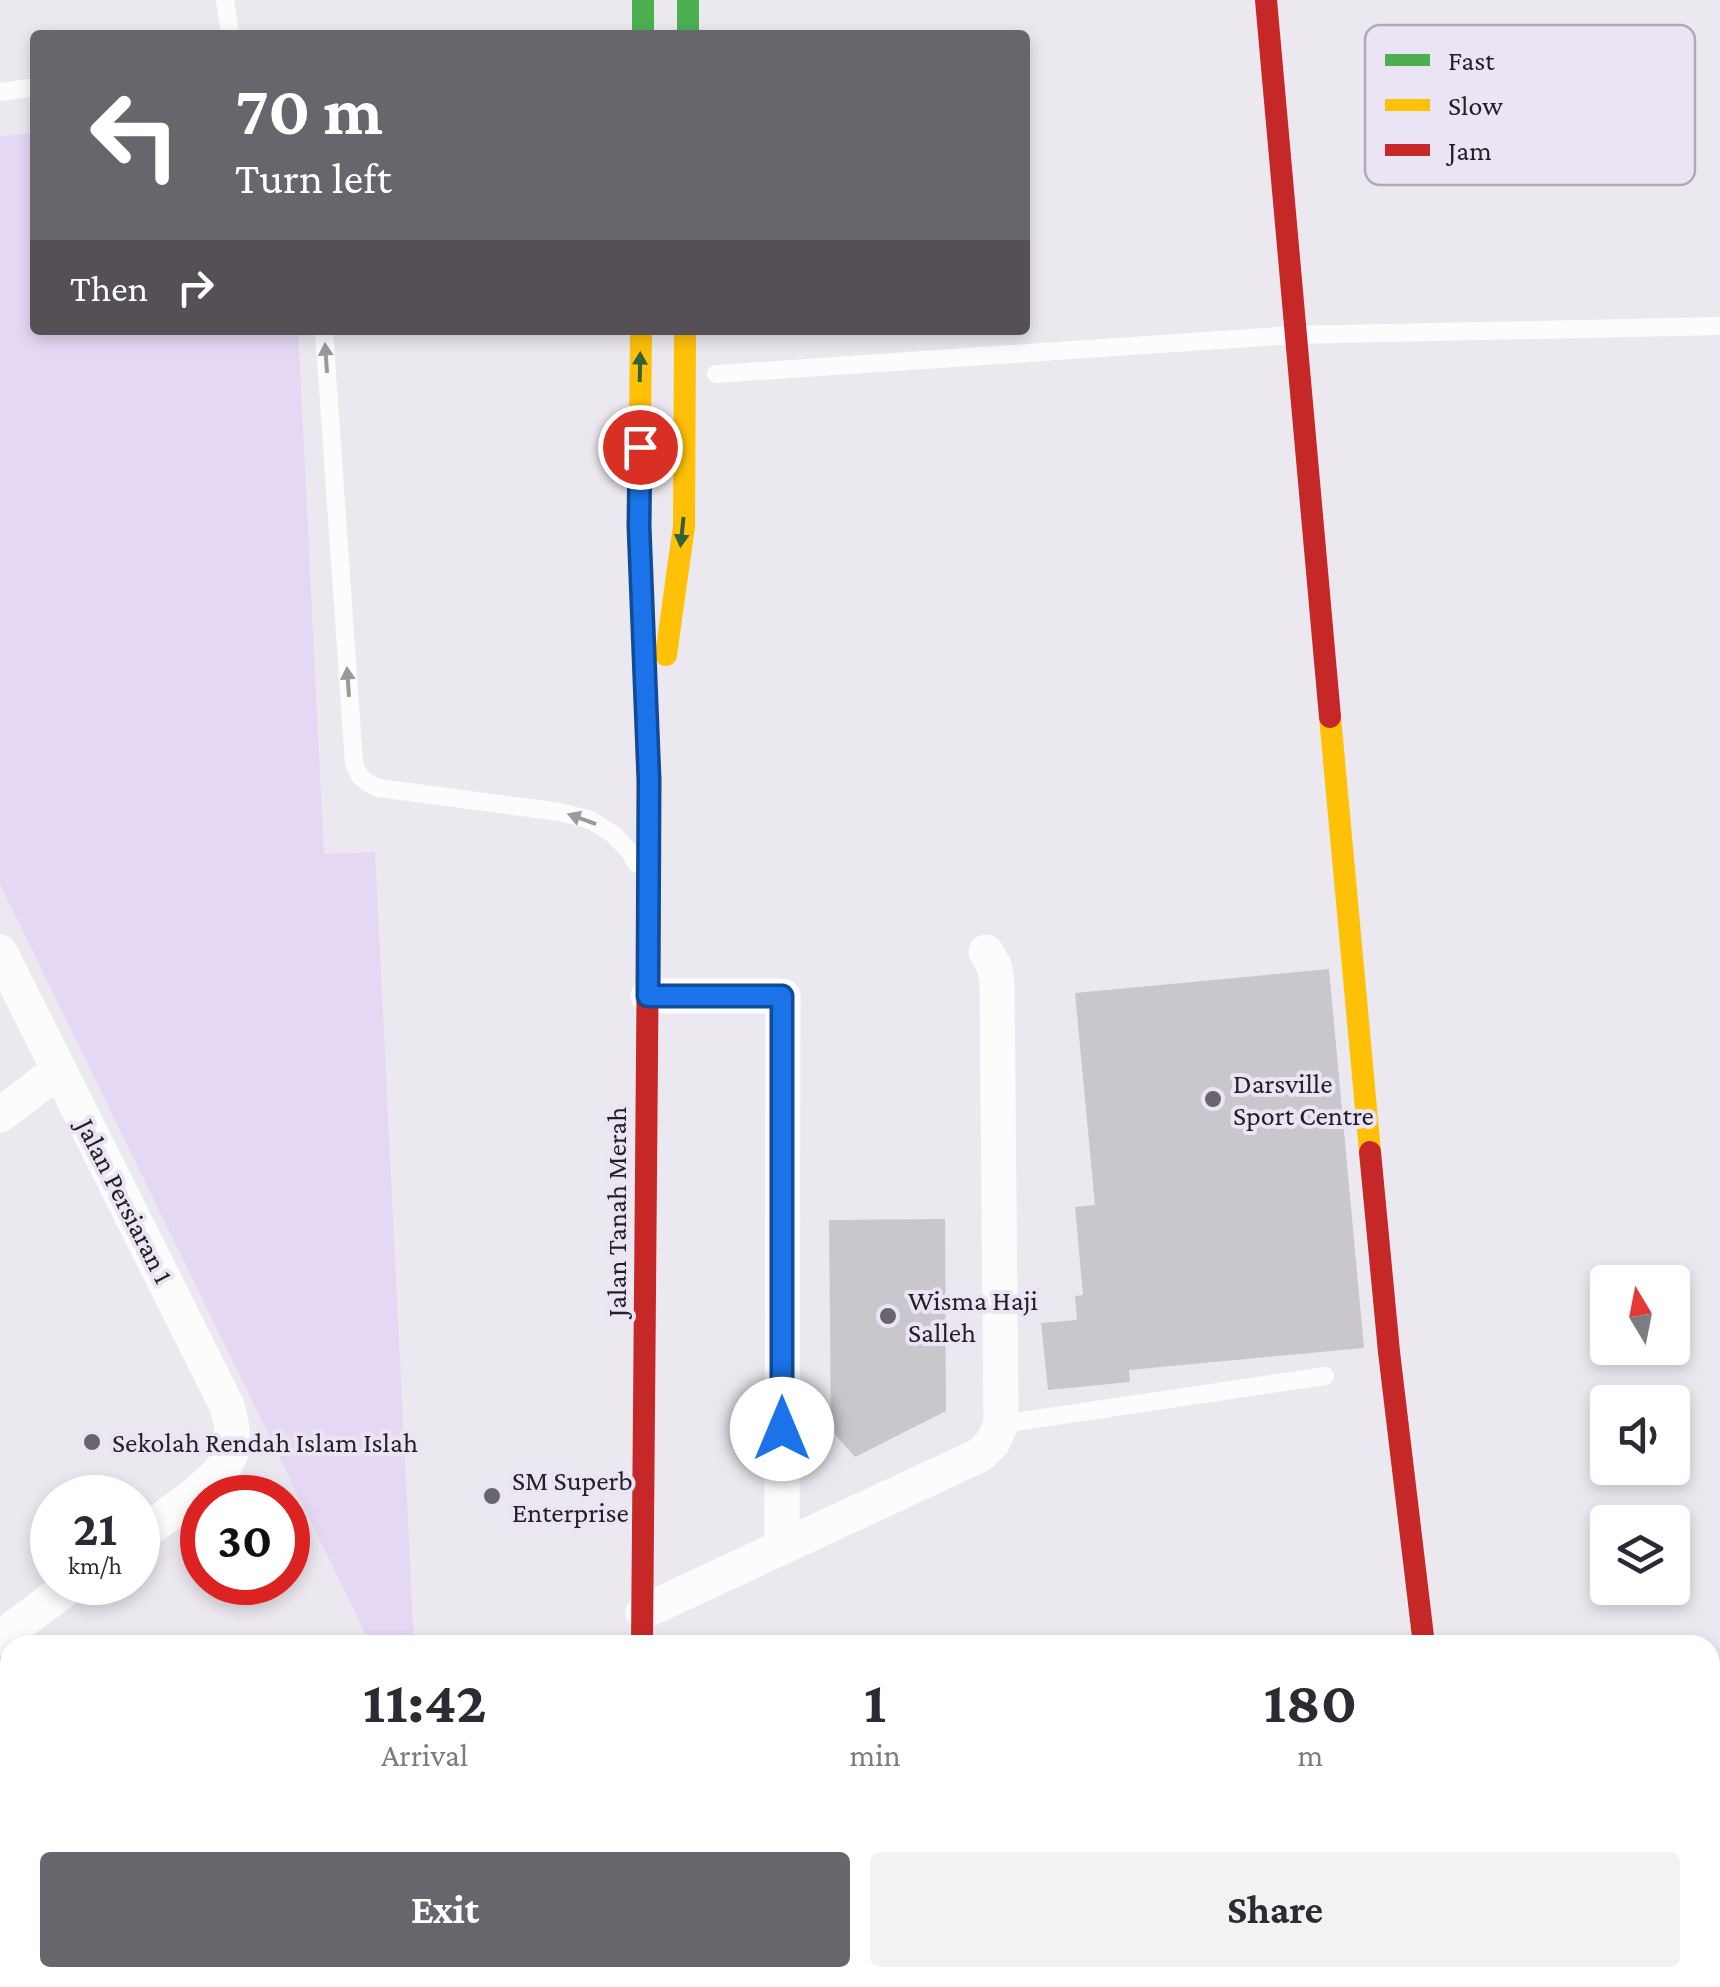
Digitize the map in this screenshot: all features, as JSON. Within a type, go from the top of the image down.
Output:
[{"type":"main road","points":[[642,30],[643,0]]},
{"type":"main road","points":[[688,0],[688,30]]},
{"type":"main road","points":[[1266,0],[1389,1352],[1423,1635]]},
{"type":"main road","name":"Jalan Tanah Merah","points":[[641,335],[639,526],[649,780],[643,1629]]},
{"type":"main road","name":"Jalan Tanah Merah","points":[[649,780],[684,526],[685,335]]},
{"type":"street","name":"Jalan Persiaran 1","points":[[0,952],[226,1406],[233,1430],[231,1455],[217,1474],[160,1520]]},
{"type":"street","points":[[643,1629],[782,1547],[980,1455],[993,1442],[1001,1424],[997,981],[986,952]]},
{"type":"street","points":[[648,996],[782,996],[782,1547]]},
{"type":"street","points":[[0,1115],[59,1070]]},
{"type":"street","points":[[4,1635],[44,1605]]},
{"type":"lane","points":[[225,0],[229,30]]},
{"type":"lane","points":[[0,92],[30,88]]},
{"type":"lane","points":[[716,374],[1294,335],[1720,326]]},
{"type":"lane","points":[[324,335],[357,772],[379,788],[560,812],[591,820],[631,854],[649,885]]},
{"type":"lane","points":[[1001,1424],[1325,1376]]},
{"type":"shaded area","points":[[30,133],[30,335],[298,335],[324,854],[375,852],[414,1635],[366,1635],[310,1520],[310,1475],[288,1475],[0,884],[0,137]]},
{"type":"building","name":"Darsville Sport Centre","points":[[1329,969],[1364,1348],[1129,1370],[1130,1382],[1048,1390],[1041,1323],[1077,1320],[1075,1296],[1083,1295],[1075,1207],[1095,1205],[1075,993]]},
{"type":"building","name":"Wisma Haji Salleh","points":[[945,1219],[946,1411],[855,1457],[831,1430],[829,1220]]},
{"type":"traffic: fast","points":[[643,0],[643,30]]},
{"type":"traffic: fast","points":[[688,0],[688,30]]},
{"type":"traffic: slow","points":[[641,335],[639,526],[649,819]]},
{"type":"traffic: slow","points":[[666,655],[684,526],[685,335]]},
{"type":"traffic: slow","points":[[1330,717],[1370,1152]]},
{"type":"traffic: jam","points":[[1266,0],[1330,717]]},
{"type":"traffic: jam","points":[[642,1635],[649,819]]},
{"type":"traffic: jam","points":[[1370,1152],[1423,1635]]},
{"type":"place","name":"Darsville Sport Centre","points":[[1213,1099]]},
{"type":"place","name":"Wisma Haji Salleh","points":[[888,1316]]},
{"type":"place","name":"Sekolah Rendah Islam Islah","points":[[92,1442]]},
{"type":"place","name":"SM Superb Enterprise","points":[[492,1496]]},
{"type":"route","points":[[640,447],[639,526],[649,780],[648,996],[782,996],[782,1429]]}]
